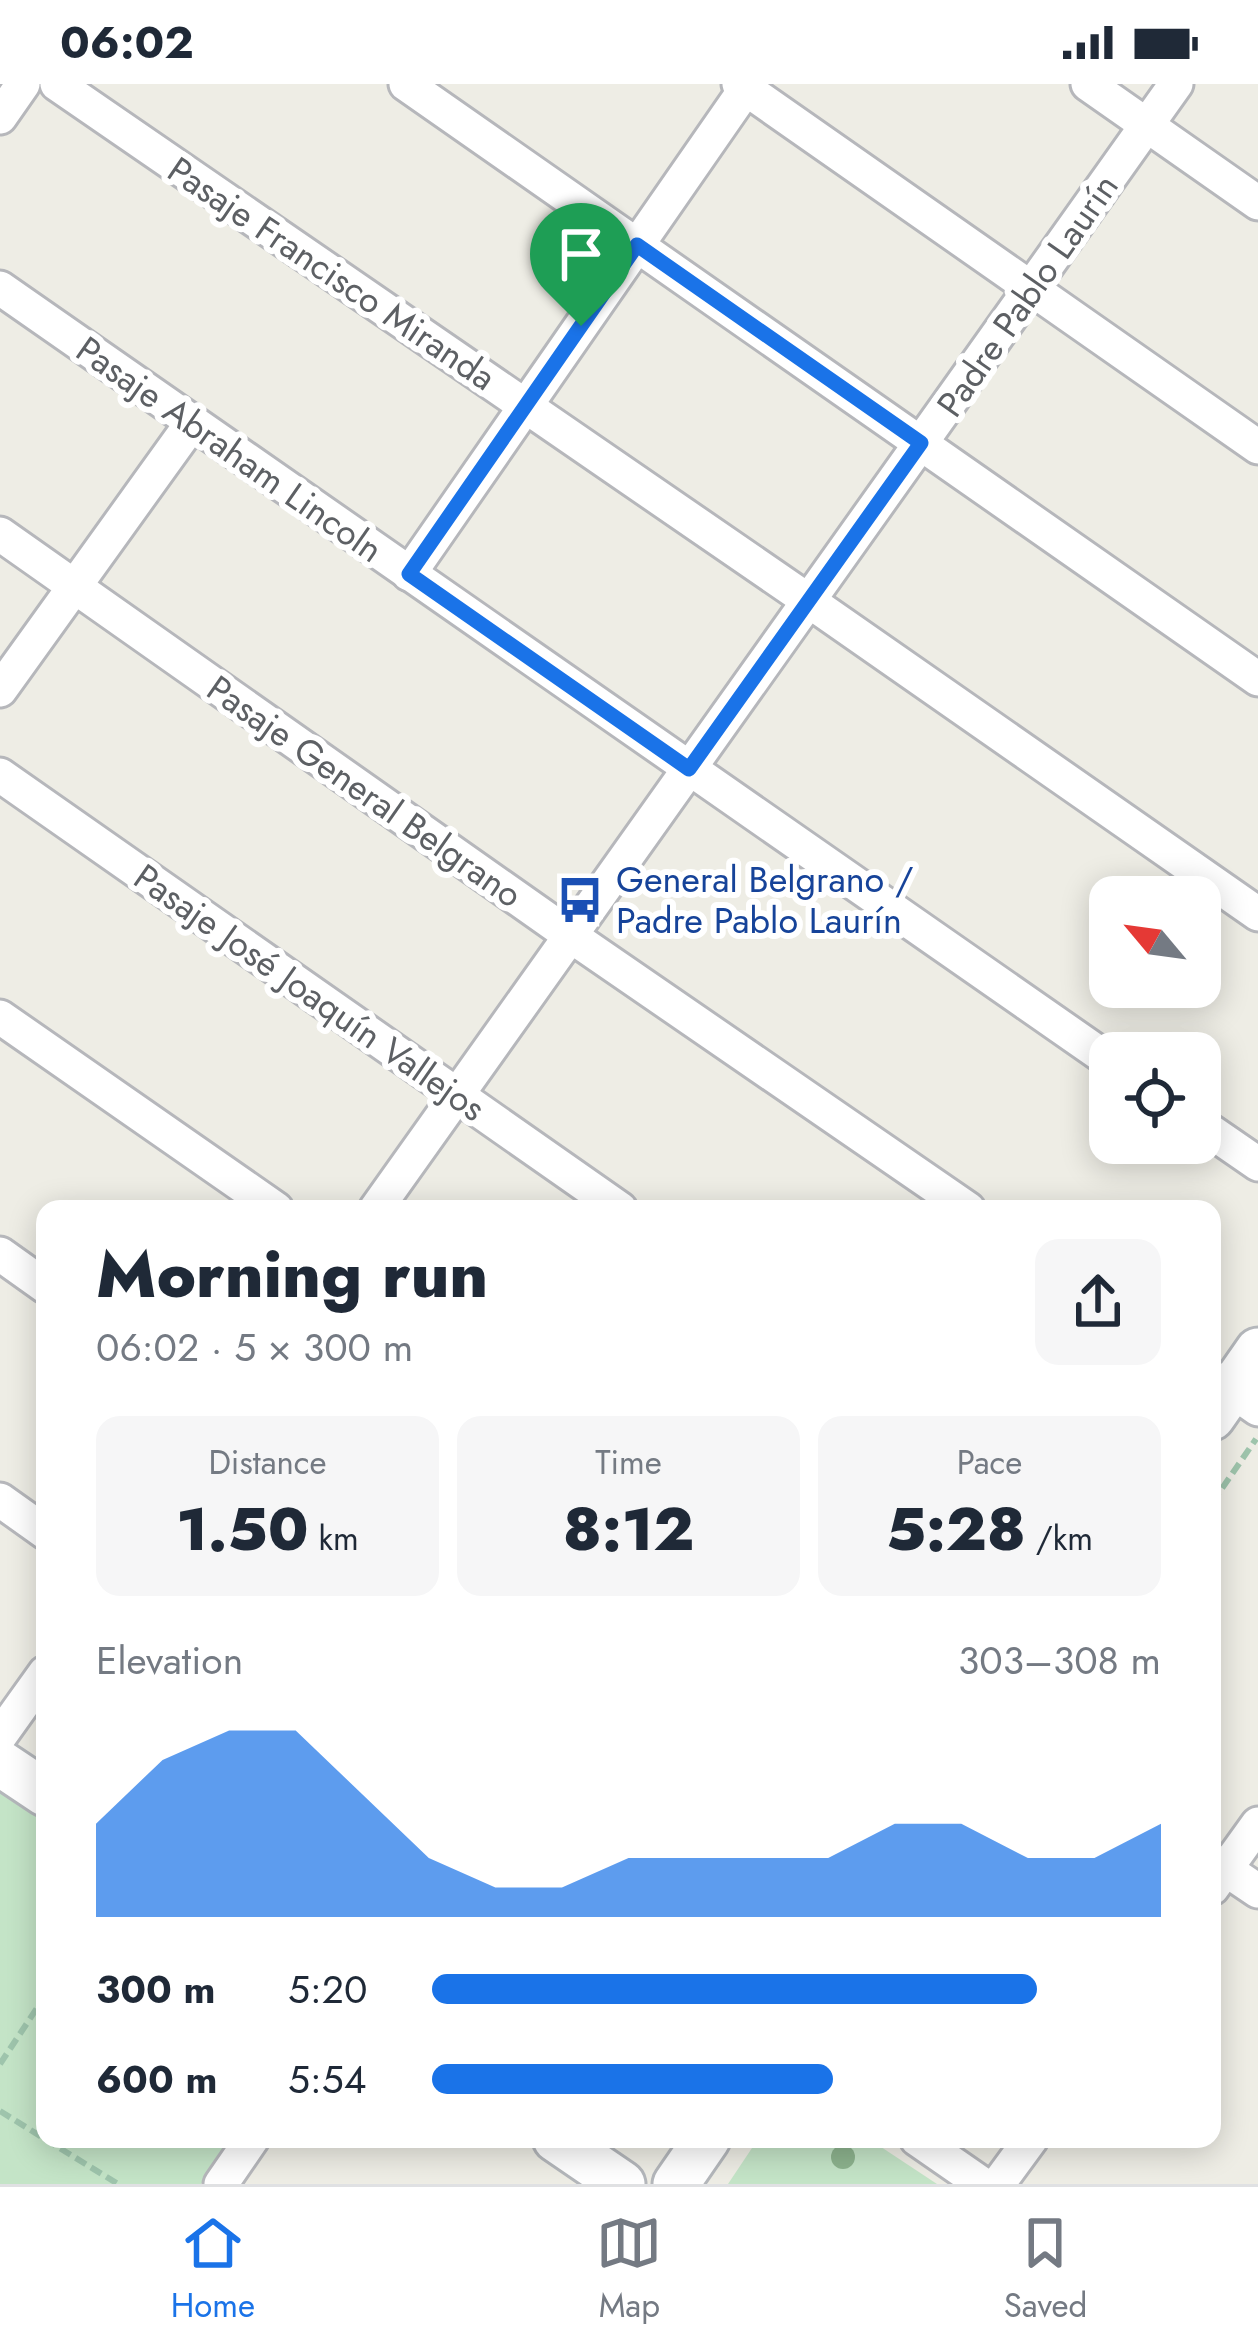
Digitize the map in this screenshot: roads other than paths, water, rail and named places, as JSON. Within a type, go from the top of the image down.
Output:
[{"type":"street","points":[[0,117],[23,84]]},
{"type":"street","name":"Pasaje Francisco Miranda","points":[[57,84],[1258,914]]},
{"type":"street","points":[[406,84],[1258,679]]},
{"type":"street","points":[[1088,84],[1258,203]]},
{"type":"street","name":"Padre Pablo Laurín","points":[[382,1200],[1176,84]]},
{"type":"street","points":[[409,574],[745,86],[1258,447]]},
{"type":"street","name":"Pasaje Abraham Lincoln","points":[[0,288],[1089,1046]]},
{"type":"street","points":[[0,690],[192,423]]},
{"type":"street","name":"Pasaje General Belgrano","points":[[0,534],[955,1200]]},
{"type":"street","name":"Pasaje José Joaquín Vallejos","points":[[0,775],[607,1200]]},
{"type":"street","points":[[0,1017],[263,1200]]},
{"type":"street","points":[[1221,1138],[1258,1164]]},
{"type":"street","points":[[0,1254],[36,1280]]},
{"type":"street","points":[[1228,1398],[1258,1351]]},
{"type":"street","points":[[0,1500],[36,1526]]},
{"type":"street","points":[[0,1736],[36,1686]]},
{"type":"street","points":[[0,1763],[36,1787]]},
{"type":"street","points":[[1221,1866],[1258,1824]]},
{"type":"street","points":[[1221,1874],[1258,1892]]},
{"type":"street","points":[[221,2184],[246,2148]]},
{"type":"street","points":[[569,2148],[622,2184]]},
{"type":"street","points":[[676,2184],[701,2148]]},
{"type":"street","points":[[930,2148],[982,2184]]},
{"type":"street","points":[[998,2184],[1024,2148]]},
{"type":"place","name":"General Belgrano / Padre Pablo Laurín","points":[[580,900]]}]
